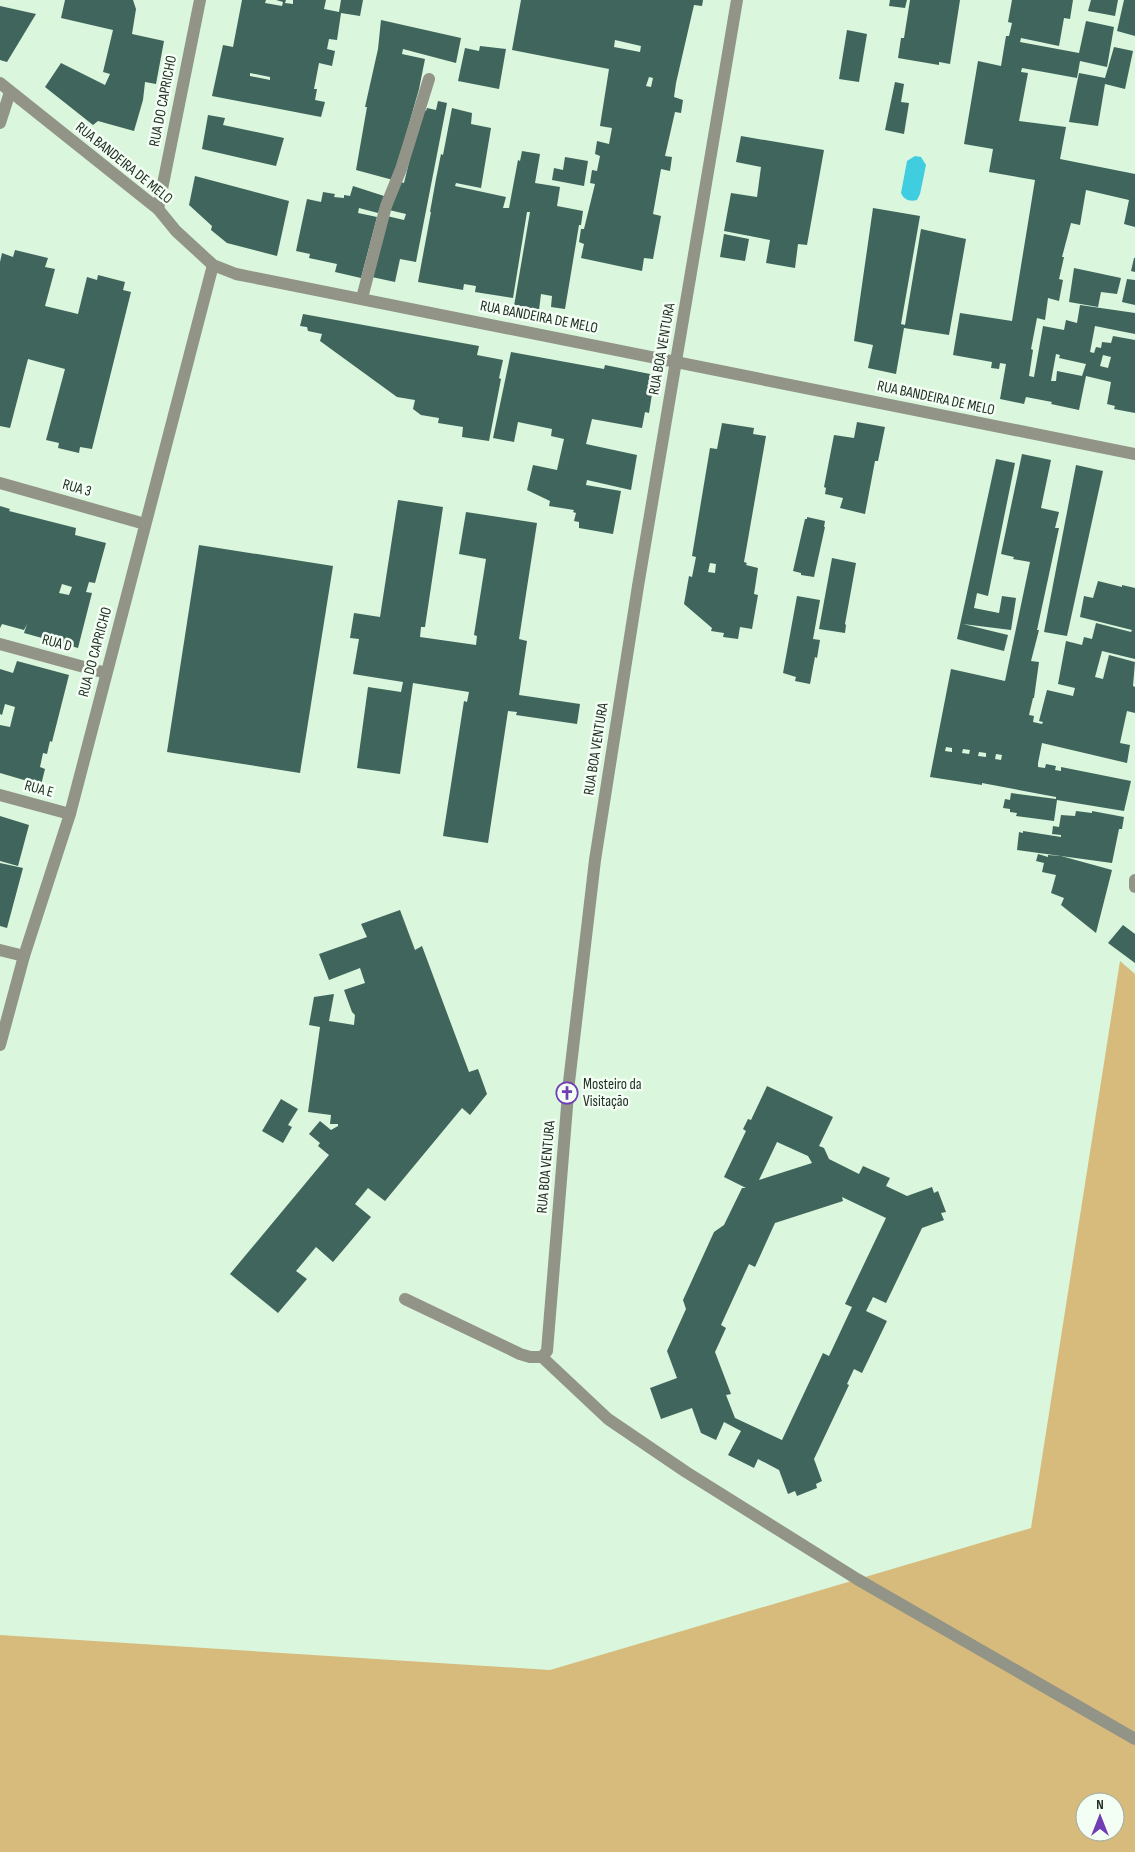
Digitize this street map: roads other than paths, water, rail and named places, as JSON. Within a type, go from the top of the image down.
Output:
[{"type":"street","name":"RUA DO CAPRICHO","points":[[158,210],[200,0]]},
{"type":"street","name":"RUA BOA VENTURA","points":[[542,1357],[549,1341],[569,1082],[595,860],[638,586],[737,0]]},
{"type":"street","points":[[362,298],[386,206],[401,169],[429,79]]},
{"type":"street","name":"RUA BANDEIRA DE MELO","points":[[0,83],[158,210],[176,231],[213,266],[236,274],[1135,454]]},
{"type":"street","points":[[0,123],[10,92]]},
{"type":"street","name":"RUA DO CAPRICHO","points":[[0,1044],[24,956],[70,814],[213,266]]},
{"type":"street","name":"RUA 3","points":[[0,483],[145,524]]},
{"type":"street","name":"RUA D","points":[[0,644],[106,673]]},
{"type":"street","name":"RUA E","points":[[0,795],[70,814]]},
{"type":"street","points":[[0,950],[24,956]]},
{"type":"street","points":[[405,1299],[520,1354],[530,1357],[542,1357],[608,1419],[686,1472],[857,1579],[1135,1739]]},
{"type":"water","points":[[915,156],[921,157],[926,165],[920,194],[917,200],[912,201],[906,199],[901,193],[907,161]]},
{"type":"place","name":"Mosteiro da Visitação","points":[[567,1093]]}]
